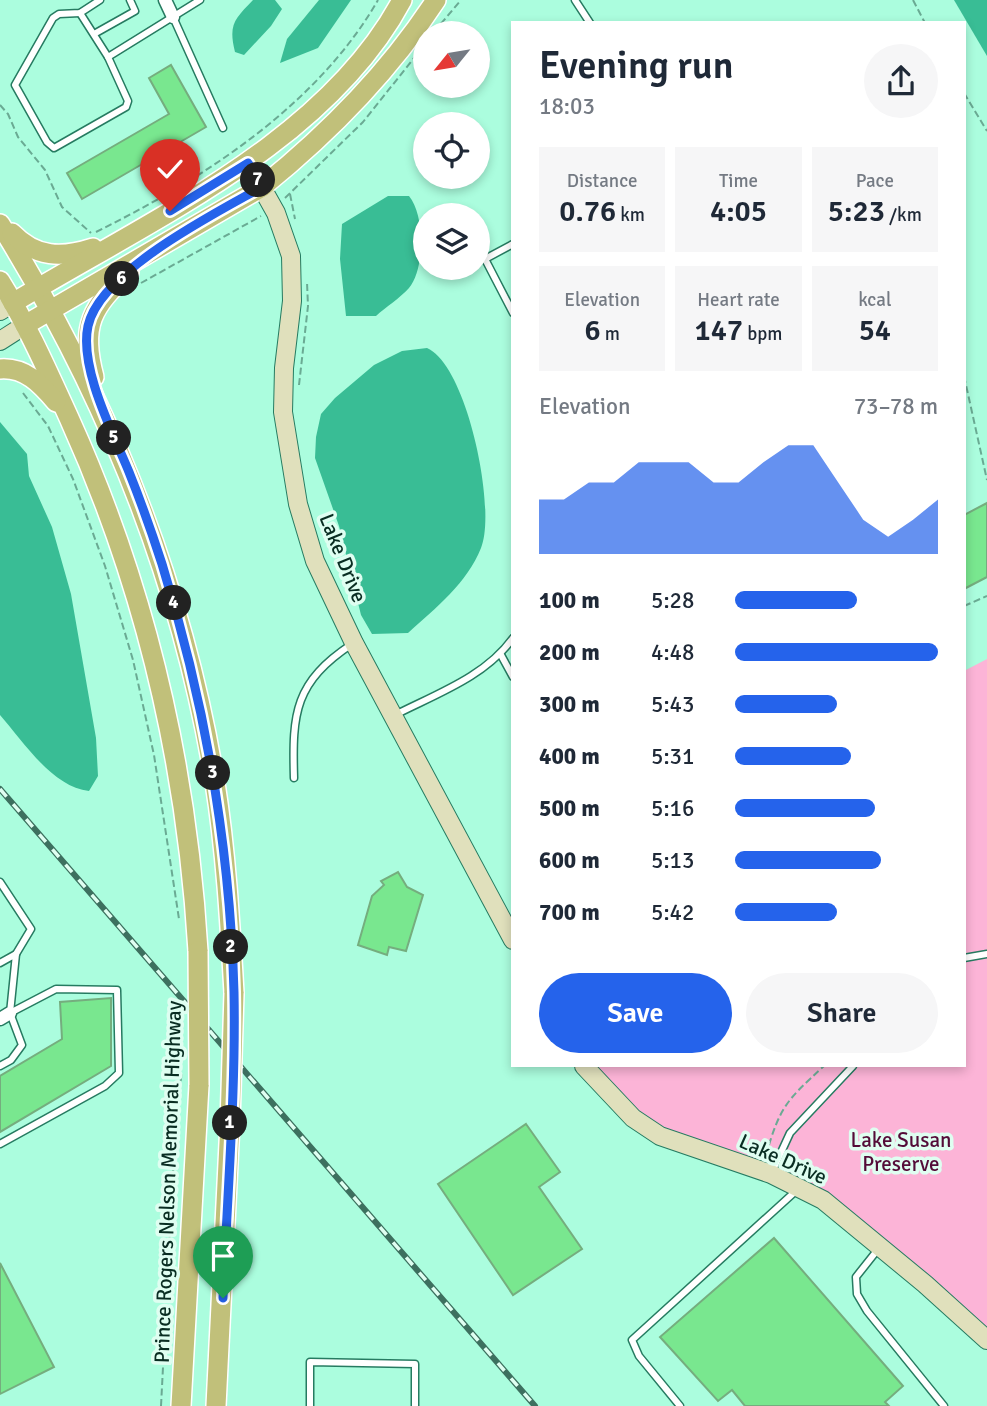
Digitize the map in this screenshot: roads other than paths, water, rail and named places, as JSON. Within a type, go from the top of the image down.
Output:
[{"type":"main road","points":[[7,307],[248,163],[308,113],[348,73],[392,19],[402,0]]},
{"type":"main road","points":[[25,325],[262,187],[345,114],[406,47],[436,0]]},
{"type":"main road","points":[[0,221],[28,247],[55,256],[84,251],[124,237]]},
{"type":"main road","points":[[0,221],[105,415],[161,560],[201,708],[223,843],[234,993],[216,1406]]},
{"type":"main road","points":[[105,415],[88,349],[89,321],[112,288],[153,250]]},
{"type":"main road","name":"Prince Rogers Nelson Memorial Highway","points":[[0,281],[7,307],[25,325],[76,434],[130,572],[163,691],[186,813],[198,950],[199,1085],[181,1406]]},
{"type":"main road","points":[[9,369],[50,395],[76,434]]},
{"type":"street","points":[[165,0],[173,17]]},
{"type":"street","name":"Lake Drive","points":[[248,163],[273,207],[291,256],[292,301],[284,368],[284,412],[298,504],[315,561],[354,643],[510,929]]},
{"type":"street","points":[[0,341],[25,325]]},
{"type":"street","name":"Lake Drive","points":[[585,1067],[633,1118],[660,1136],[771,1174],[823,1200],[987,1340]]},
{"type":"lane","points":[[80,13],[108,57],[128,101],[126,107],[57,148],[50,146],[15,85],[53,18],[59,14],[80,13],[100,0]]},
{"type":"lane","points":[[94,34],[135,11],[130,0]]},
{"type":"lane","points":[[108,57],[200,0]]},
{"type":"lane","points":[[575,0],[589,21]]},
{"type":"lane","points":[[173,17],[223,128]]},
{"type":"lane","points":[[511,245],[485,259],[511,309]]},
{"type":"lane","points":[[393,716],[474,675],[501,654],[511,641]]},
{"type":"lane","points":[[294,778],[293,747],[299,706],[307,683],[317,671],[354,643]]},
{"type":"lane","points":[[501,654],[511,673]]},
{"type":"lane","points":[[0,882],[31,929],[16,954],[5,1016],[22,1045],[11,1060],[0,1066]]},
{"type":"lane","points":[[0,963],[16,954]]},
{"type":"lane","points":[[966,958],[987,954]]},
{"type":"lane","points":[[0,1144],[105,1086],[119,1073],[117,990],[56,989],[5,1016]]},
{"type":"lane","points":[[771,1174],[790,1133],[852,1067]]},
{"type":"lane","points":[[680,1406],[639,1356],[632,1340],[799,1188]]},
{"type":"lane","points":[[880,1246],[856,1277],[858,1294],[867,1311],[944,1406]]},
{"type":"lane","points":[[310,1406],[310,1362],[415,1364],[415,1406]]},
{"type":"railway","points":[[0,789],[535,1406]]},
{"type":"park label","name":"Lake Susan Preserve","points":[[901,1152]]}]
